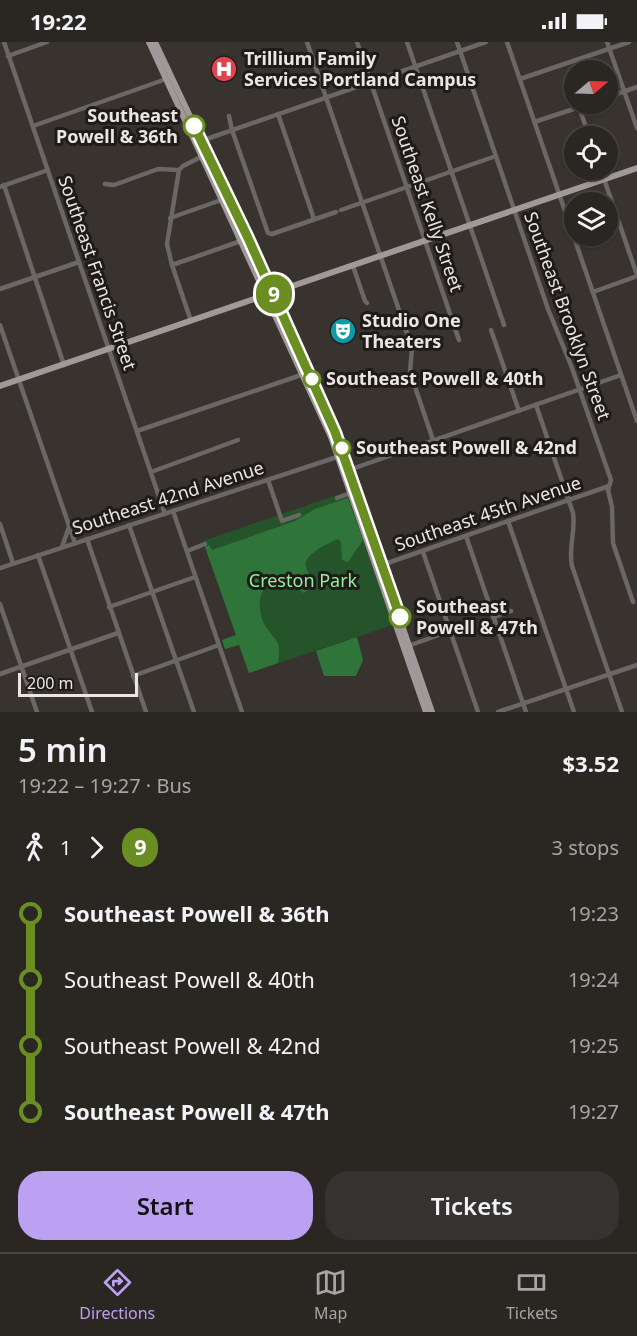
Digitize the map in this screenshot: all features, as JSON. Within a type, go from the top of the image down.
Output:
[{"type":"main road","points":[[149,42],[201,141],[241,241],[270,294]]},
{"type":"main road","points":[[155,42],[191,135],[270,294],[347,470],[432,712]]},
{"type":"main road","points":[[191,135],[201,141]]},
{"type":"main road","points":[[201,157],[209,160]]},
{"type":"main road","points":[[618,174],[637,168]]},
{"type":"main road","points":[[0,386],[601,180]]},
{"type":"main road","points":[[407,646],[426,712]]},
{"type":"street","name":"Southeast Francis Street","points":[[4,42],[165,514]]},
{"type":"street","points":[[8,56],[47,42]]},
{"type":"street","points":[[307,42],[412,348],[410,372],[433,440]]},
{"type":"street","name":"Southeast Kelly Street","points":[[357,42],[459,340]]},
{"type":"street","points":[[407,42],[504,325]]},
{"type":"street","name":"Southeast Brooklyn Street","points":[[458,42],[548,309],[611,480],[609,486],[613,543],[633,602]]},
{"type":"street","points":[[201,141],[486,42]]},
{"type":"street","points":[[507,42],[637,421]]},
{"type":"street","points":[[607,42],[637,128]]},
{"type":"street","points":[[520,80],[629,42]]},
{"type":"street","points":[[33,126],[168,78]]},
{"type":"street","points":[[618,93],[637,87]]},
{"type":"street","points":[[534,122],[564,112]]},
{"type":"street","points":[[278,114],[314,219]]},
{"type":"street","points":[[229,116],[269,234],[496,156]]},
{"type":"street","points":[[191,321],[172,265],[167,240],[179,170],[201,157]]},
{"type":"street","points":[[105,184],[114,184],[158,169],[179,170]]},
{"type":"street","points":[[48,170],[2,186],[64,364]]},
{"type":"street","points":[[593,292],[637,275],[604,180]]},
{"type":"street","points":[[170,218],[224,199]]},
{"type":"street","points":[[172,265],[241,241]]},
{"type":"street","points":[[0,289],[79,262]]},
{"type":"street","points":[[353,266],[367,303]]},
{"type":"street","points":[[0,324],[75,543]]},
{"type":"street","points":[[492,330],[519,411]]},
{"type":"street","points":[[137,431],[306,374]]},
{"type":"street","points":[[347,470],[621,375]]},
{"type":"street","points":[[629,399],[637,396]]},
{"type":"street","points":[[536,405],[574,517],[570,556],[622,712]]},
{"type":"street","points":[[151,472],[238,440]]},
{"type":"street","name":"Southeast 42nd Avenue","points":[[0,568],[341,456]]},
{"type":"street","points":[[268,480],[282,521],[299,515]]},
{"type":"street","name":"Southeast 45th Avenue","points":[[379,566],[609,486]]},
{"type":"street","points":[[337,498],[354,493]]},
{"type":"street","points":[[173,511],[242,712]]},
{"type":"street","points":[[508,521],[574,712]]},
{"type":"street","points":[[0,524],[13,563]]},
{"type":"street","points":[[129,525],[194,712]]},
{"type":"street","points":[[62,547],[69,527]]},
{"type":"street","points":[[466,536],[526,712]]},
{"type":"street","points":[[87,539],[146,712]]},
{"type":"street","points":[[187,551],[205,544]]},
{"type":"street","points":[[423,552],[478,712]]},
{"type":"street","points":[[38,555],[92,712]]},
{"type":"street","points":[[109,607],[195,577]]},
{"type":"street","points":[[0,604],[37,711],[30,712]]},
{"type":"street","points":[[493,617],[511,611]]},
{"type":"street","points":[[0,626],[7,623]]},
{"type":"street","points":[[407,646],[450,631]]},
{"type":"street","points":[[0,674],[118,633]]},
{"type":"street","points":[[133,676],[219,645]]},
{"type":"street","points":[[498,712],[637,665]]},
{"type":"green space","name":"Creston Park","points":[[346,492],[393,625],[249,673],[239,645],[225,649],[222,640],[236,635],[203,541]]},
{"type":"green space","points":[[348,498],[363,540],[348,562],[342,560],[341,542],[338,539],[311,555],[308,558],[306,569],[312,580],[307,591],[303,593],[288,583],[274,582],[268,585],[261,596],[260,610],[264,624],[278,644],[278,663],[249,673],[239,645],[225,649],[222,640],[236,635],[205,547],[209,545],[212,550],[295,521],[315,509]]},
{"type":"green space","points":[[357,637],[363,660],[356,676],[324,676],[316,651]]},
{"type":"bus line","name":"9","points":[[194,126],[321,398],[346,459],[400,617]]},
{"type":"place","name":"Trillium Family Services Portland Campus","points":[[224,69]]},
{"type":"place","name":"Southeast Powell & 36th","points":[[194,126]]},
{"type":"place","name":"Studio One Theaters","points":[[343,331]]},
{"type":"place","name":"Southeast Powell & 40th","points":[[312,379]]},
{"type":"place","name":"Southeast Powell & 42nd","points":[[342,448]]},
{"type":"place","name":"Southeast Powell & 47th","points":[[400,617]]}]
